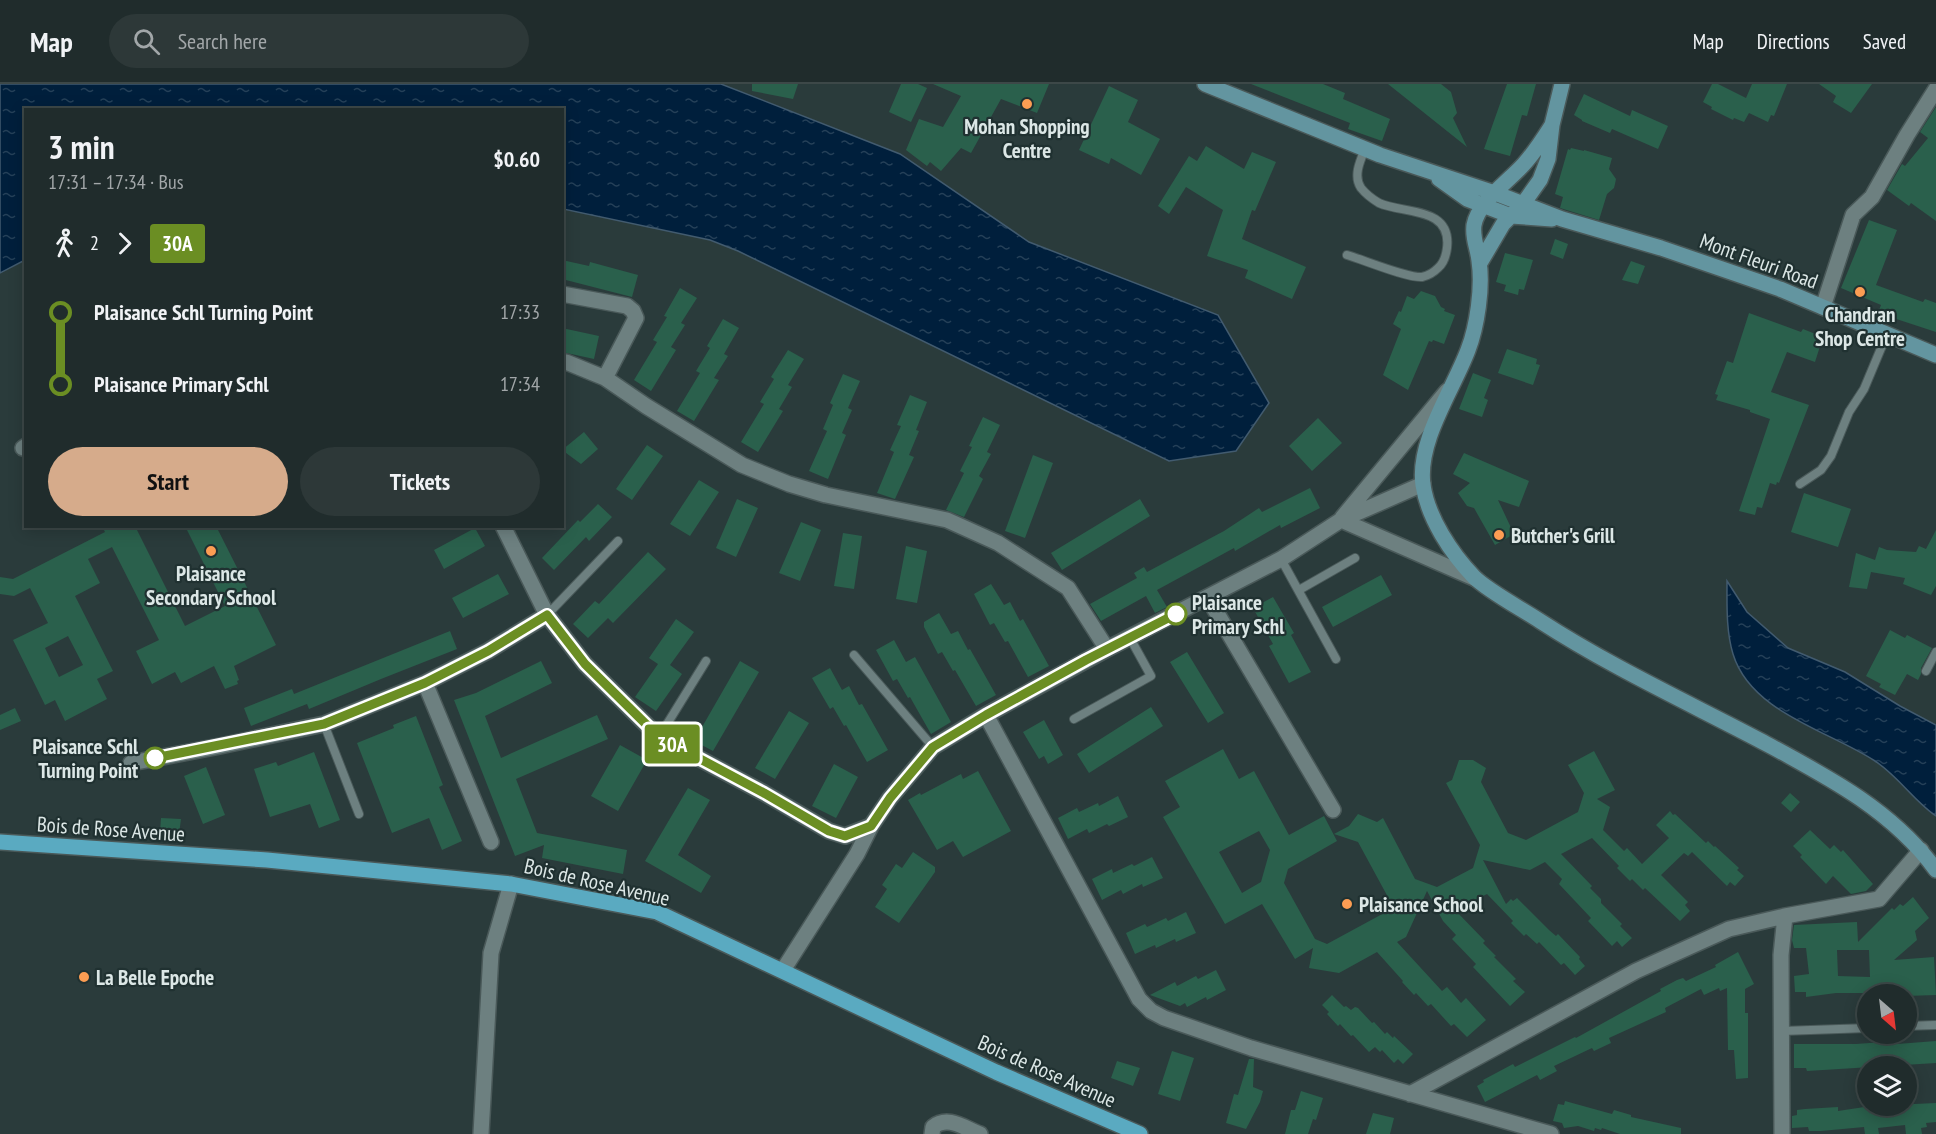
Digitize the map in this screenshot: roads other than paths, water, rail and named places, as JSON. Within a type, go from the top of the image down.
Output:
[{"type":"main road","name":"Mont Fleuri Road","points":[[1205,84],[1365,149],[1495,193],[1562,219],[1661,248],[1780,289],[1936,355]]},
{"type":"main road","points":[[1480,262],[1503,224],[1522,204],[1544,172],[1562,84]]},
{"type":"main road","points":[[1552,125],[1524,164],[1484,206],[1474,223],[1480,262],[1475,322],[1469,349],[1430,438],[1423,484],[1431,513],[1454,554],[1476,579],[1575,644],[1835,780],[1880,811],[1921,850],[1936,870]]},
{"type":"main road","name":"Mont Fleuri Road","points":[[1427,170],[1467,199],[1511,216],[1541,220],[1562,219]]},
{"type":"main road","name":"Bois de Rose Avenue","points":[[0,842],[267,860],[511,884],[657,912],[996,1072],[1140,1134]]},
{"type":"street","points":[[1823,307],[1853,214],[1872,196],[1906,135],[1936,89]]},
{"type":"street","points":[[564,294],[627,306],[633,310],[636,318],[605,378]]},
{"type":"street","points":[[564,362],[605,378],[742,465],[826,495],[947,520],[998,543],[1068,588],[1107,649]]},
{"type":"street","points":[[1341,520],[1452,385]]},
{"type":"street","points":[[785,967],[857,854],[871,826],[890,798],[933,747],[986,715],[1107,649],[1281,559],[1341,520],[1423,484]]},
{"type":"street","points":[[1341,520],[1476,579]]},
{"type":"street","points":[[504,528],[547,615],[585,664],[659,737],[764,793],[829,831],[845,836],[871,826]]},
{"type":"street","points":[[1208,598],[1333,810]]},
{"type":"street","points":[[131,763],[324,724],[425,683],[488,651],[547,615]]},
{"type":"street","points":[[425,683],[492,842]]},
{"type":"street","points":[[986,715],[1139,999],[1151,1011],[1164,1018],[1251,1048],[1551,1134]]},
{"type":"street","points":[[1410,1094],[1636,971],[1729,929],[1879,899],[1921,850]]},
{"type":"street","points":[[482,1134],[491,953],[511,884]]},
{"type":"street","points":[[1782,1134],[1781,955],[1785,916]]},
{"type":"street","points":[[932,1134],[933,1127],[947,1120],[980,1134]]},
{"type":"lane","points":[[1347,255],[1422,277],[1435,272],[1443,264],[1446,253],[1447,234],[1429,214],[1379,203],[1361,188],[1358,168],[1365,149]]},
{"type":"lane","points":[[1800,484],[1821,470],[1831,456],[1849,412],[1864,389],[1887,334]]},
{"type":"lane","points":[[547,615],[618,541]]},
{"type":"lane","points":[[1299,590],[1355,558]]},
{"type":"lane","points":[[1281,559],[1336,659]]},
{"type":"lane","points":[[1074,719],[1151,676],[1130,638]]},
{"type":"lane","points":[[1926,672],[1936,652]]},
{"type":"lane","points":[[854,655],[933,747]]},
{"type":"lane","points":[[659,737],[706,661]]},
{"type":"lane","points":[[324,724],[359,814]]},
{"type":"lane","points":[[1917,1025],[1936,1024]]},
{"type":"lane","points":[[1782,1031],[1857,1028]]},
{"type":"water","points":[[0,84],[721,84],[900,154],[1029,242],[1218,315],[1269,403],[1236,451],[1169,461],[738,251],[710,240],[564,209],[564,108],[24,108],[24,261],[0,273]]},
{"type":"water","points":[[1727,581],[1747,612],[1788,648],[1845,672],[1936,725],[1936,816],[1875,761],[1794,718],[1774,706],[1756,691],[1742,674],[1733,654],[1728,627]]},
{"type":"place","name":"Mohan Shopping Centre","points":[[1027,104]]},
{"type":"place","name":"Chandran Shop Centre","points":[[1860,292]]},
{"type":"place","name":"Butcher's Grill","points":[[1499,535]]},
{"type":"place","name":"Plaisance Secondary School","points":[[211,551]]},
{"type":"place","name":"Plaisance Primary Schl","points":[[1176,614]]},
{"type":"place","name":"Plaisance Schl Turning Point","points":[[155,758]]},
{"type":"place","name":"Plaisance School","points":[[1347,904]]},
{"type":"place","name":"La Belle Epoche","points":[[84,977]]}]
